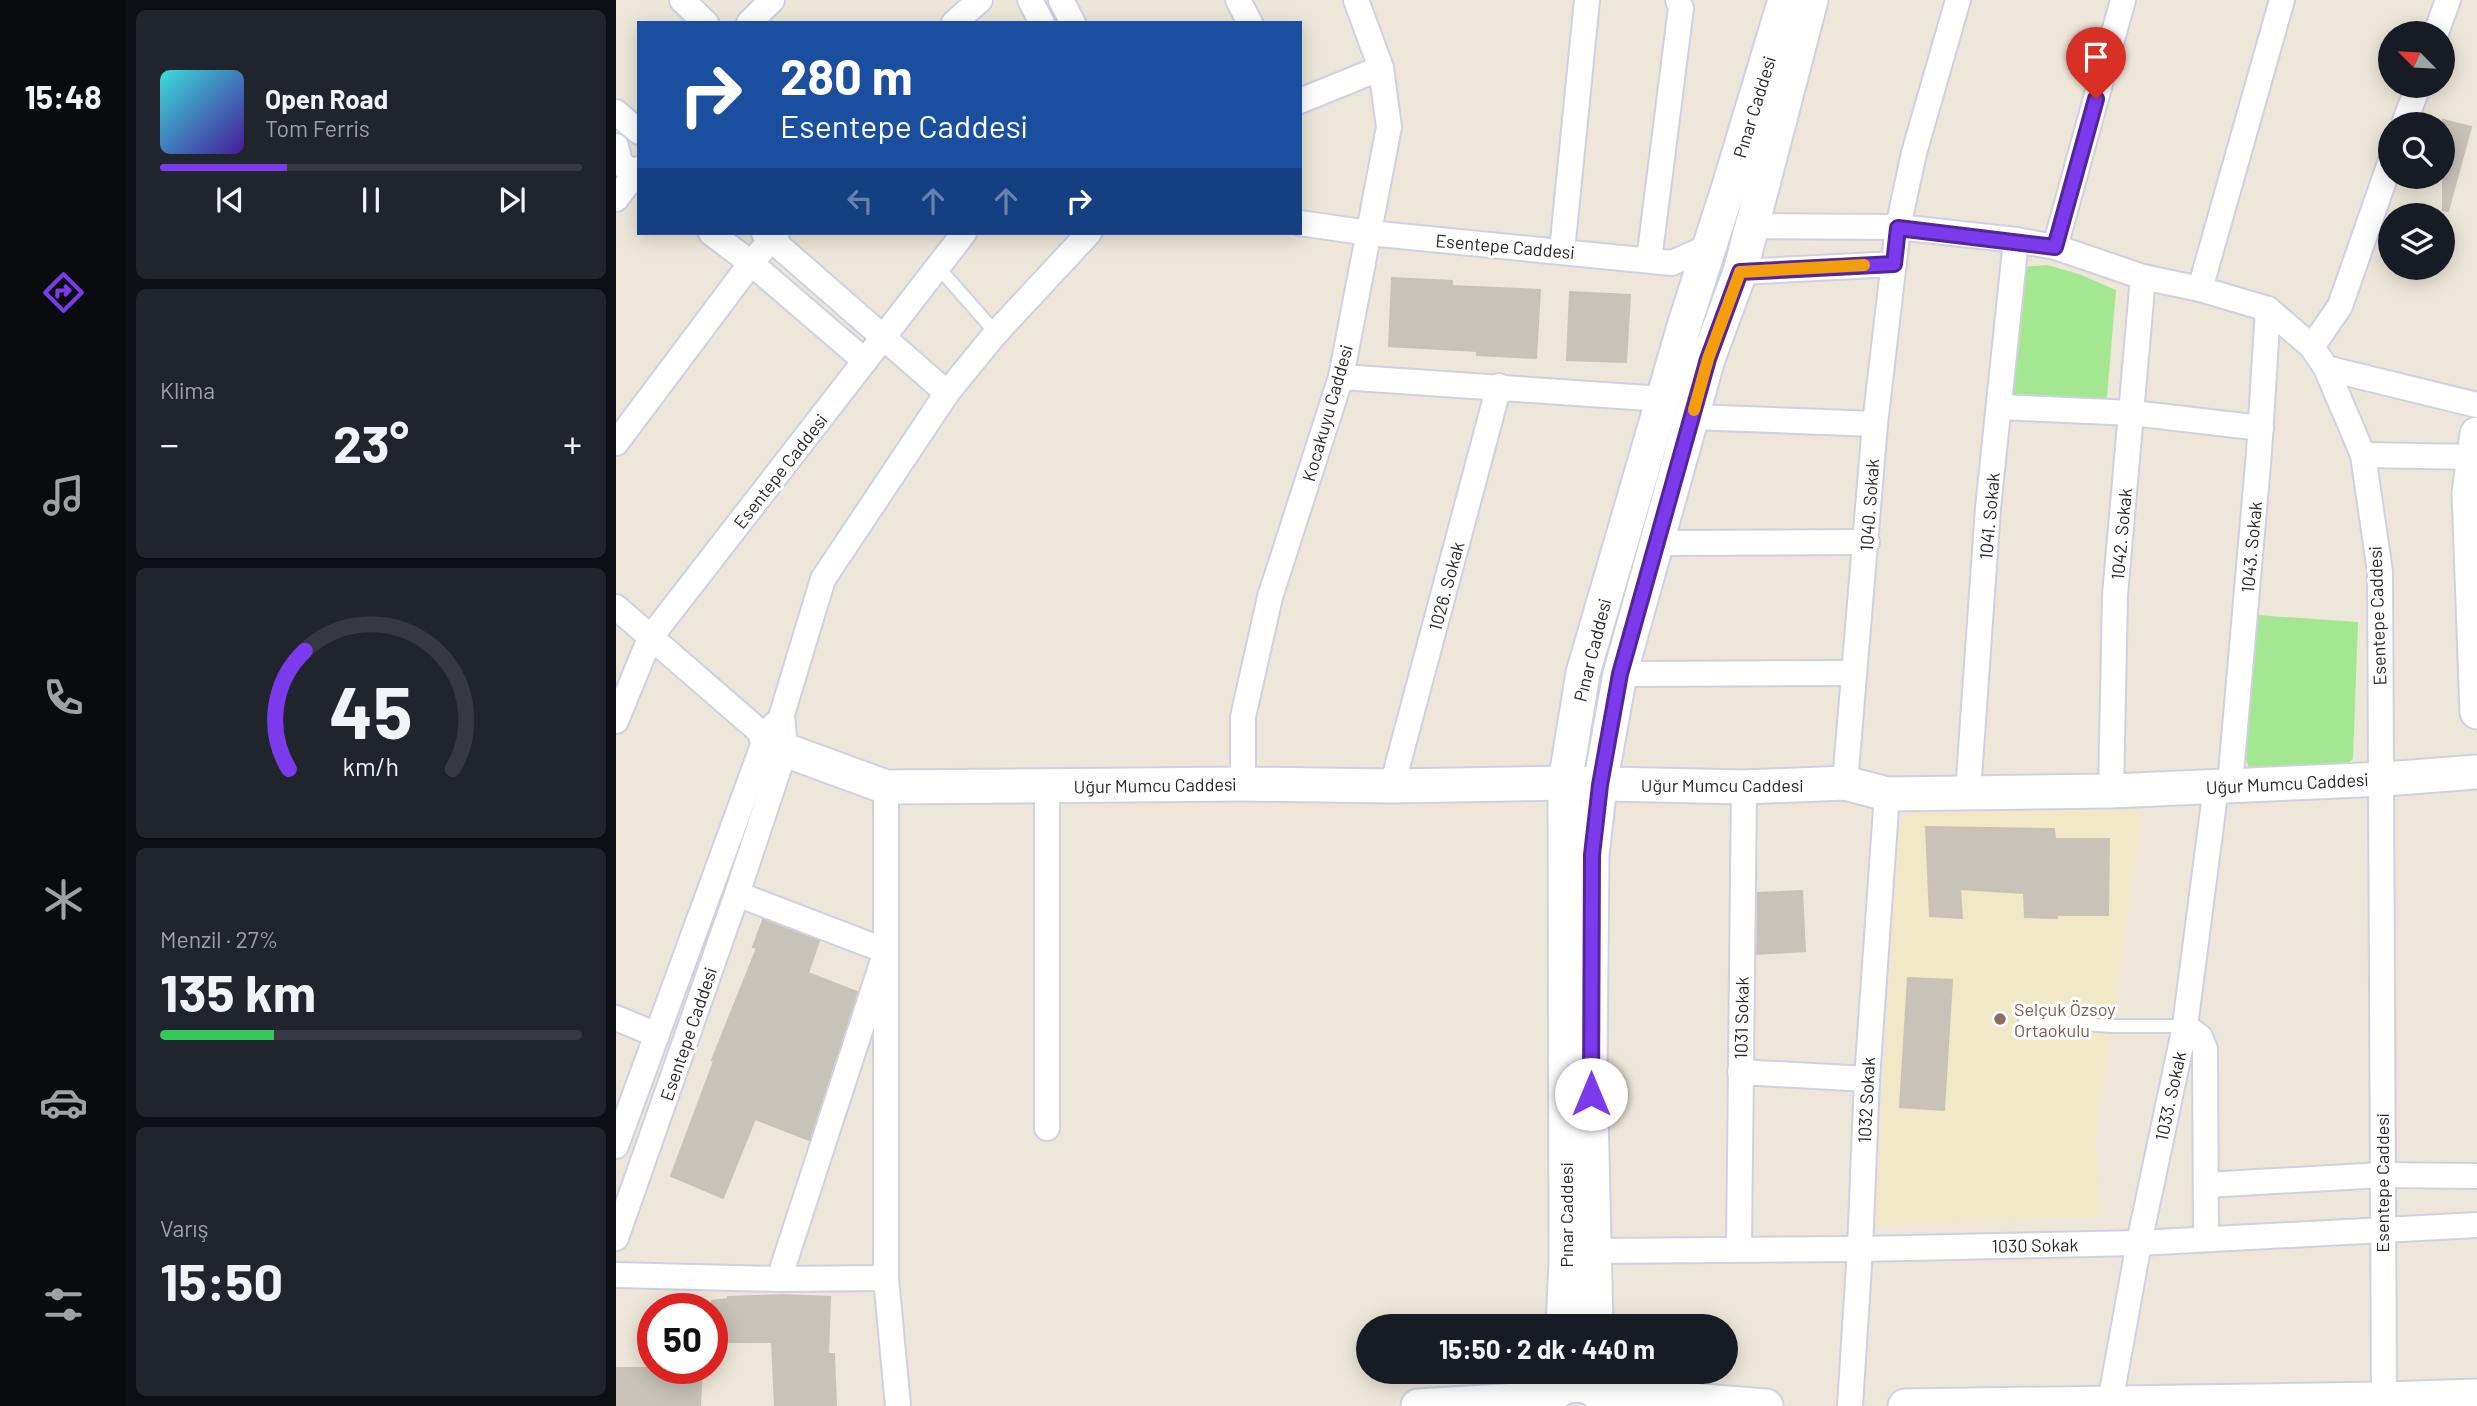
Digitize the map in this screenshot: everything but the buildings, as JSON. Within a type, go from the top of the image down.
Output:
[{"type":"main road","name":"Pınar Caddesi","points":[[1564,1314],[1566,1263],[1565,783],[1583,673],[1708,247],[1785,0]]},
{"type":"main road","name":"Pınar Caddesi","points":[[1595,1314],[1590,1068],[1592,855],[1600,785],[1620,674],[1708,359],[1740,272],[1811,0]]},
{"type":"main road","points":[[1740,272],[1708,247],[1752,226]]},
{"type":"main road","points":[[2476,449],[2469,493],[2477,712]]},
{"type":"main road","name":"Uğur Mumcu Caddesi","points":[[778,734],[886,786],[1392,786],[1565,783],[1744,787],[1845,783],[1887,794],[2111,791],[2477,772]]},
{"type":"main road","points":[[1418,1406],[1553,1392],[1575,1384],[1627,1395],[1766,1406]]},
{"type":"main road","points":[[1905,1406],[2383,1403],[2477,1395]]},
{"type":"street","points":[[682,0],[704,21]]},
{"type":"street","points":[[751,21],[772,0]]},
{"type":"street","points":[[956,21],[980,0]]},
{"type":"street","points":[[1030,0],[1041,21]]},
{"type":"street","points":[[1061,0],[1072,21]]},
{"type":"street","points":[[1238,0],[1249,21]]},
{"type":"street","name":"Kocakuyu Caddesi","points":[[1243,784],[1243,717],[1270,597],[1341,377],[1389,128],[1381,68],[1356,0]]},
{"type":"street","points":[[1562,251],[1587,0]]},
{"type":"street","points":[[1649,260],[1681,8],[1678,0]]},
{"type":"street","name":"1040. Sokak","points":[[1845,783],[1875,424],[1898,228],[1914,153],[1958,0]]},
{"type":"street","points":[[2055,247],[2123,0]]},
{"type":"street","points":[[2200,289],[2282,0]]},
{"type":"street","points":[[2440,21],[2448,0]]},
{"type":"street","points":[[1302,100],[1381,68]]},
{"type":"street","points":[[616,112],[637,130]]},
{"type":"street","points":[[616,199],[627,165]]},
{"type":"street","points":[[2312,347],[2340,306],[2381,189]]},
{"type":"street","name":"Esentepe Caddesi","points":[[1302,223],[1369,233],[1672,263],[1708,247]]},
{"type":"street","name":"Esentepe Caddesi","points":[[1752,226],[1898,228],[2016,240],[2055,247],[2143,277],[2200,289],[2268,309],[2312,347],[2326,368],[2363,456],[2380,572],[2383,1403]]},
{"type":"street","points":[[714,235],[751,263],[865,361]]},
{"type":"street","points":[[616,443],[771,235],[947,393]]},
{"type":"street","name":"Esentepe Caddesi","points":[[616,721],[650,638],[962,235]]},
{"type":"street","points":[[616,607],[650,638],[778,734],[823,579],[947,393],[996,333],[1087,235]]},
{"type":"street","name":"1041. Sokak","points":[[1968,792],[1988,508],[2016,240]]},
{"type":"street","points":[[1740,272],[1894,264]]},
{"type":"street","name":"1042. Sokak","points":[[2111,791],[2115,595],[2143,277]]},
{"type":"street","name":"1043. Sokak","points":[[2223,786],[2261,428],[2268,309]]},
{"type":"street","points":[[2326,368],[2477,405]]},
{"type":"street","points":[[1341,377],[1663,399]]},
{"type":"street","name":"1026. Sokak","points":[[1392,786],[1499,386]]},
{"type":"street","points":[[1999,407],[2133,413],[2261,428]]},
{"type":"street","points":[[1692,417],[1875,424]]},
{"type":"street","points":[[2363,456],[2476,449]]},
{"type":"street","points":[[1657,543],[1867,542]]},
{"type":"street","points":[[1620,674],[1853,673]]},
{"type":"street","name":"Esentepe Caddesi","points":[[616,1238],[737,894],[778,734]]},
{"type":"street","name":"Esentepe Caddesi","points":[[616,1146],[657,1035],[778,734]]},
{"type":"street","points":[[886,786],[886,1278],[898,1406]]},
{"type":"street","points":[[1047,786],[1048,1128]]},
{"type":"street","name":"1033. Sokak","points":[[2110,1404],[2139,1242],[2185,1026],[2223,786]]},
{"type":"street","name":"1031 Sokak","points":[[1739,1249],[1744,787]]},
{"type":"street","name":"1032 Sokak","points":[[1850,1406],[1867,1079],[1887,794]]},
{"type":"street","points":[[737,894],[886,951]]},
{"type":"street","points":[[779,1279],[886,951]]},
{"type":"street","points":[[616,1018],[657,1035]]},
{"type":"street","points":[[2185,1026],[2200,1037],[2205,1049],[2206,1239]]},
{"type":"street","points":[[1740,1072],[1867,1079]]},
{"type":"street","points":[[2206,1185],[2382,1175],[2477,1176]]},
{"type":"street","name":"1030 Sokak","points":[[1593,1251],[1860,1249],[2139,1242],[2477,1225]]},
{"type":"street","points":[[616,1275],[779,1279],[886,1278]]},
{"type":"lane","points":[[938,267],[996,333]]},
{"type":"lane","points":[[2025,1020],[2111,1027],[2185,1026]]},
{"type":"shaded area","name":"Selçuk Özsoy Ortaokulu","points":[[1922,808],[2142,810],[2096,1135],[2101,1217],[1875,1226],[1899,821]]},
{"type":"green space","points":[[2047,265],[2079,274],[2116,290],[2106,408],[2010,401],[2023,267]]},
{"type":"green space","points":[[2256,615],[2358,622],[2353,759],[2340,770],[2249,769],[2244,752]]},
{"type":"slow traffic","points":[[1694,410],[1708,359],[1740,272],[1864,265]]},
{"type":"place","name":"Selçuk Özsoy Ortaokulu","points":[[2000,1019]]},
{"type":"route","points":[[1591,1094],[1592,855],[1600,785],[1620,674],[1708,359],[1740,272],[1894,264],[1898,228],[2016,240],[2055,247],[2096,99]]}]
